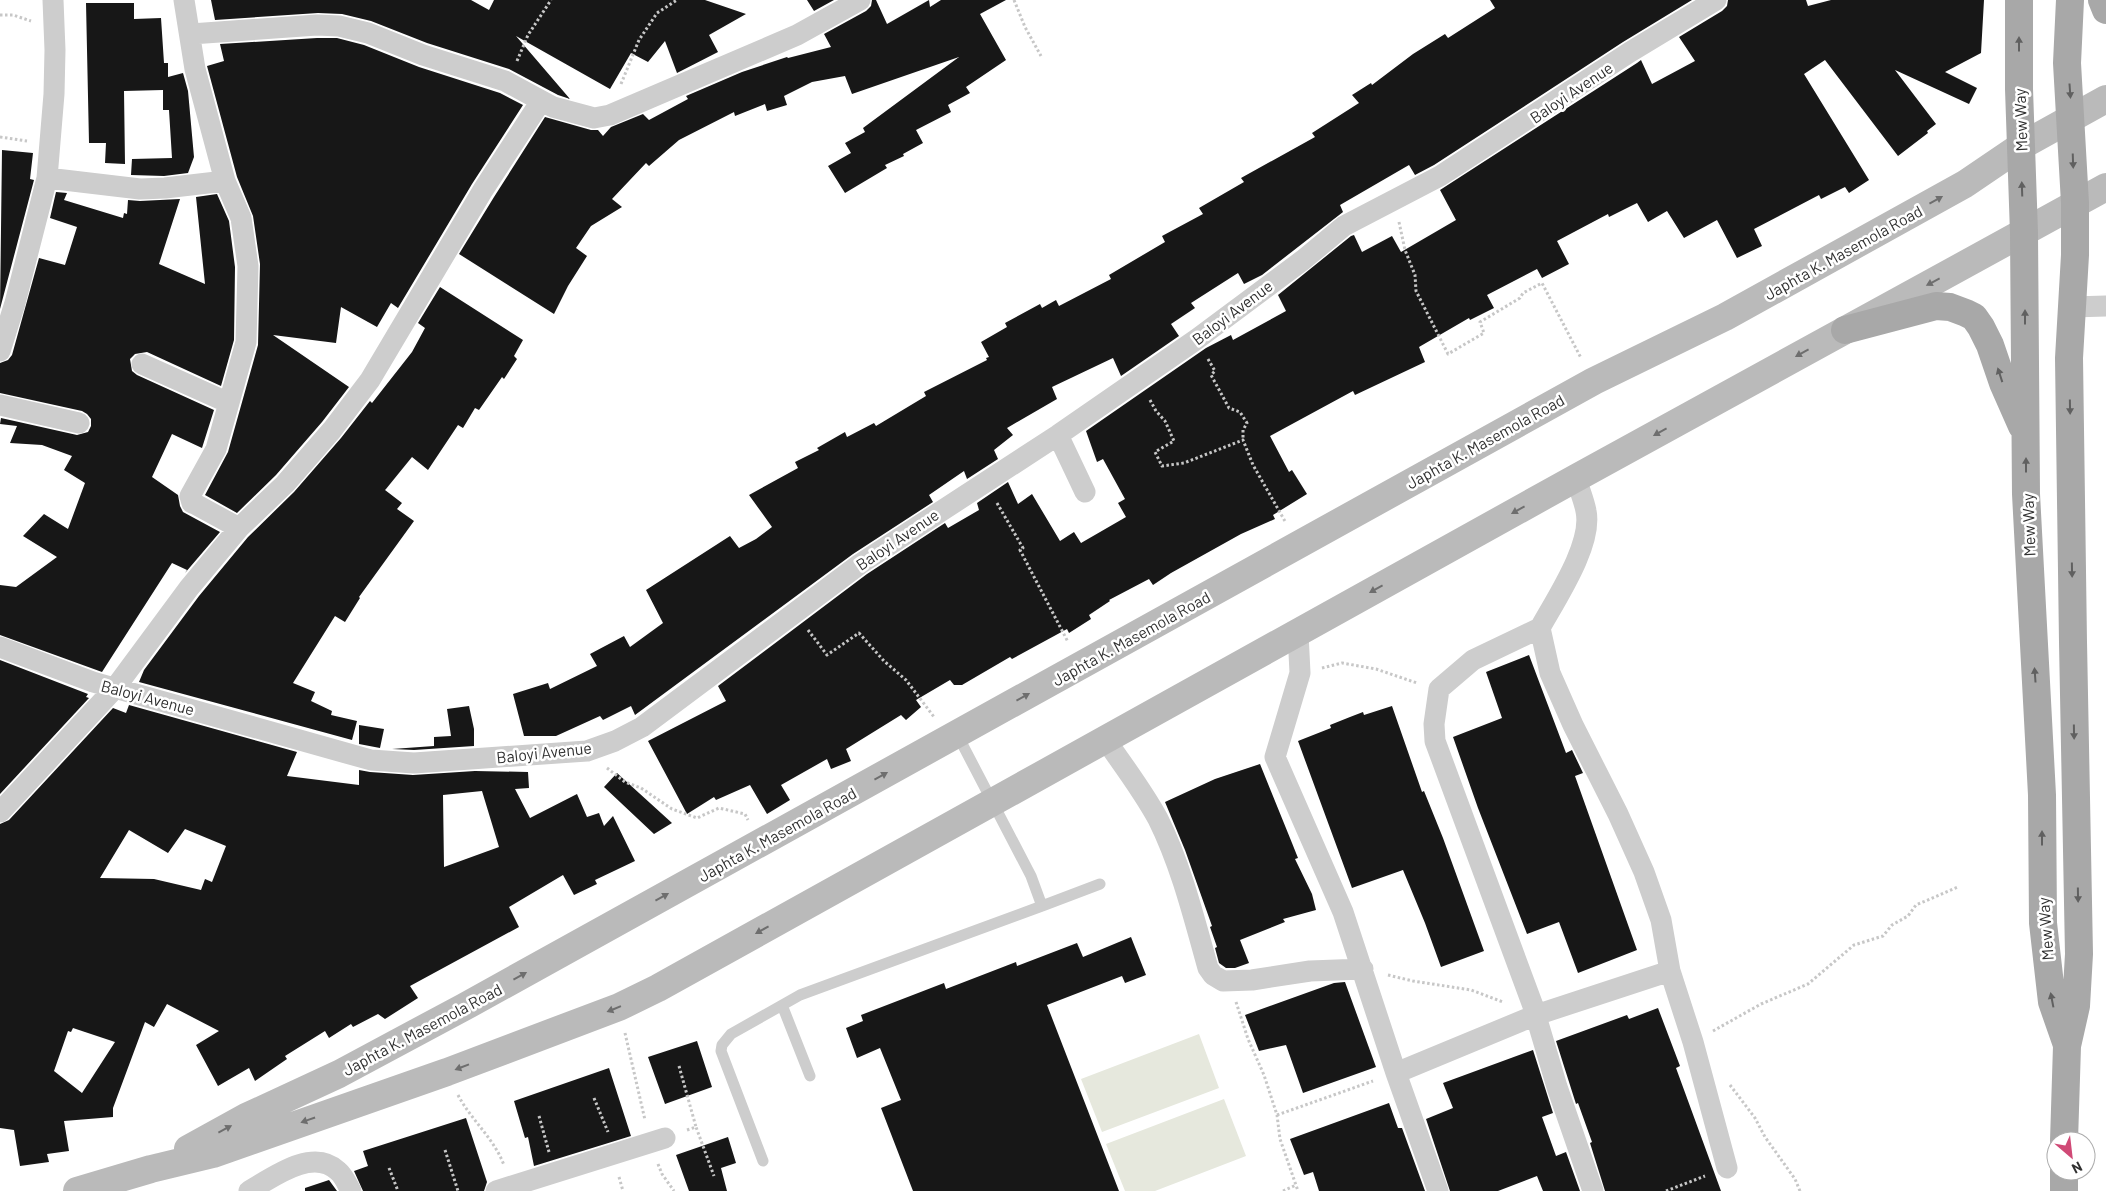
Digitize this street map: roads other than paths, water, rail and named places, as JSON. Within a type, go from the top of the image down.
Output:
[{"type":"main road","name":"Mew Way","points":[[2019,0],[2018,88],[2024,232],[2029,558],[2042,788],[2043,922],[2052,1002],[2067,1046]]},
{"type":"main road","name":"Mew Way","points":[[2064,1131],[2067,1046],[2076,1006],[2079,954],[2072,642],[2069,358],[2075,203],[2068,62],[2070,0]]},
{"type":"main road","points":[[2102,0],[2106,10]]},
{"type":"main road","name":"Japhta K. Masemola Road","points":[[151,1168],[246,1117],[339,1074],[456,1012],[1594,381],[1734,312],[1965,184],[2021,146],[2106,99]]},
{"type":"main road","name":"Japhta K. Masemola Road","points":[[83,1190],[151,1168],[213,1154],[447,1072],[619,1007],[658,988],[1576,478],[2106,187]]},
{"type":"main road","points":[[1845,330],[1936,306],[1950,307],[1974,317],[1990,345],[2003,383],[2026,436]]},
{"type":"street","points":[[184,0],[195,68],[225,181],[242,218],[248,266],[246,342],[216,449],[190,496],[192,503],[239,528]]},
{"type":"street","points":[[191,34],[317,25],[339,26],[368,33],[423,55],[505,81],[552,107],[594,118],[610,115],[797,35],[860,0]]},
{"type":"street","name":"Baloyi Avenue","points":[[0,647],[93,682],[371,760],[414,763],[587,751],[615,740],[656,718],[860,564],[1139,380],[1303,260],[1344,226],[1440,176],[1630,52],[1716,0]]},
{"type":"street","points":[[0,351],[15,304],[47,178],[54,94],[54,10]]},
{"type":"street","points":[[0,812],[115,688],[189,588],[239,528],[285,484],[332,430],[370,380],[482,190],[541,101]]},
{"type":"street","points":[[47,178],[140,189],[225,181]]},
{"type":"street","points":[[2072,308],[2106,306]]},
{"type":"street","points":[[142,364],[229,403]]},
{"type":"street","points":[[0,406],[79,423]]},
{"type":"street","points":[[1058,435],[1085,492]]},
{"type":"street","points":[[1576,478],[1587,513],[1582,547],[1540,628],[1473,660],[1439,689],[1434,724],[1435,741],[1536,1015],[1557,1087],[1593,1191]]},
{"type":"street","points":[[1540,628],[1550,673],[1644,872],[1662,920],[1670,970],[1693,1042],[1727,1168]]},
{"type":"street","points":[[1298,633],[1300,673],[1275,757],[1343,912],[1396,1073],[1438,1191]]},
{"type":"street","points":[[1105,739],[1142,793],[1166,837],[1182,880],[1208,968],[1218,979],[1223,981],[1252,980],[1310,971],[1363,969]]},
{"type":"street","points":[[1396,1073],[1536,1015],[1670,970]]},
{"type":"street","points":[[504,1188],[657,1140]]},
{"type":"street","points":[[249,1191],[288,1170],[308,1162],[331,1165],[339,1172],[351,1191]]},
{"type":"lane","points":[[957,734],[1031,876],[1042,906]]},
{"type":"lane","points":[[763,1161],[721,1051],[722,1045],[731,1034],[800,995],[1100,884]]},
{"type":"lane","points":[[782,1005],[810,1076]]}]
